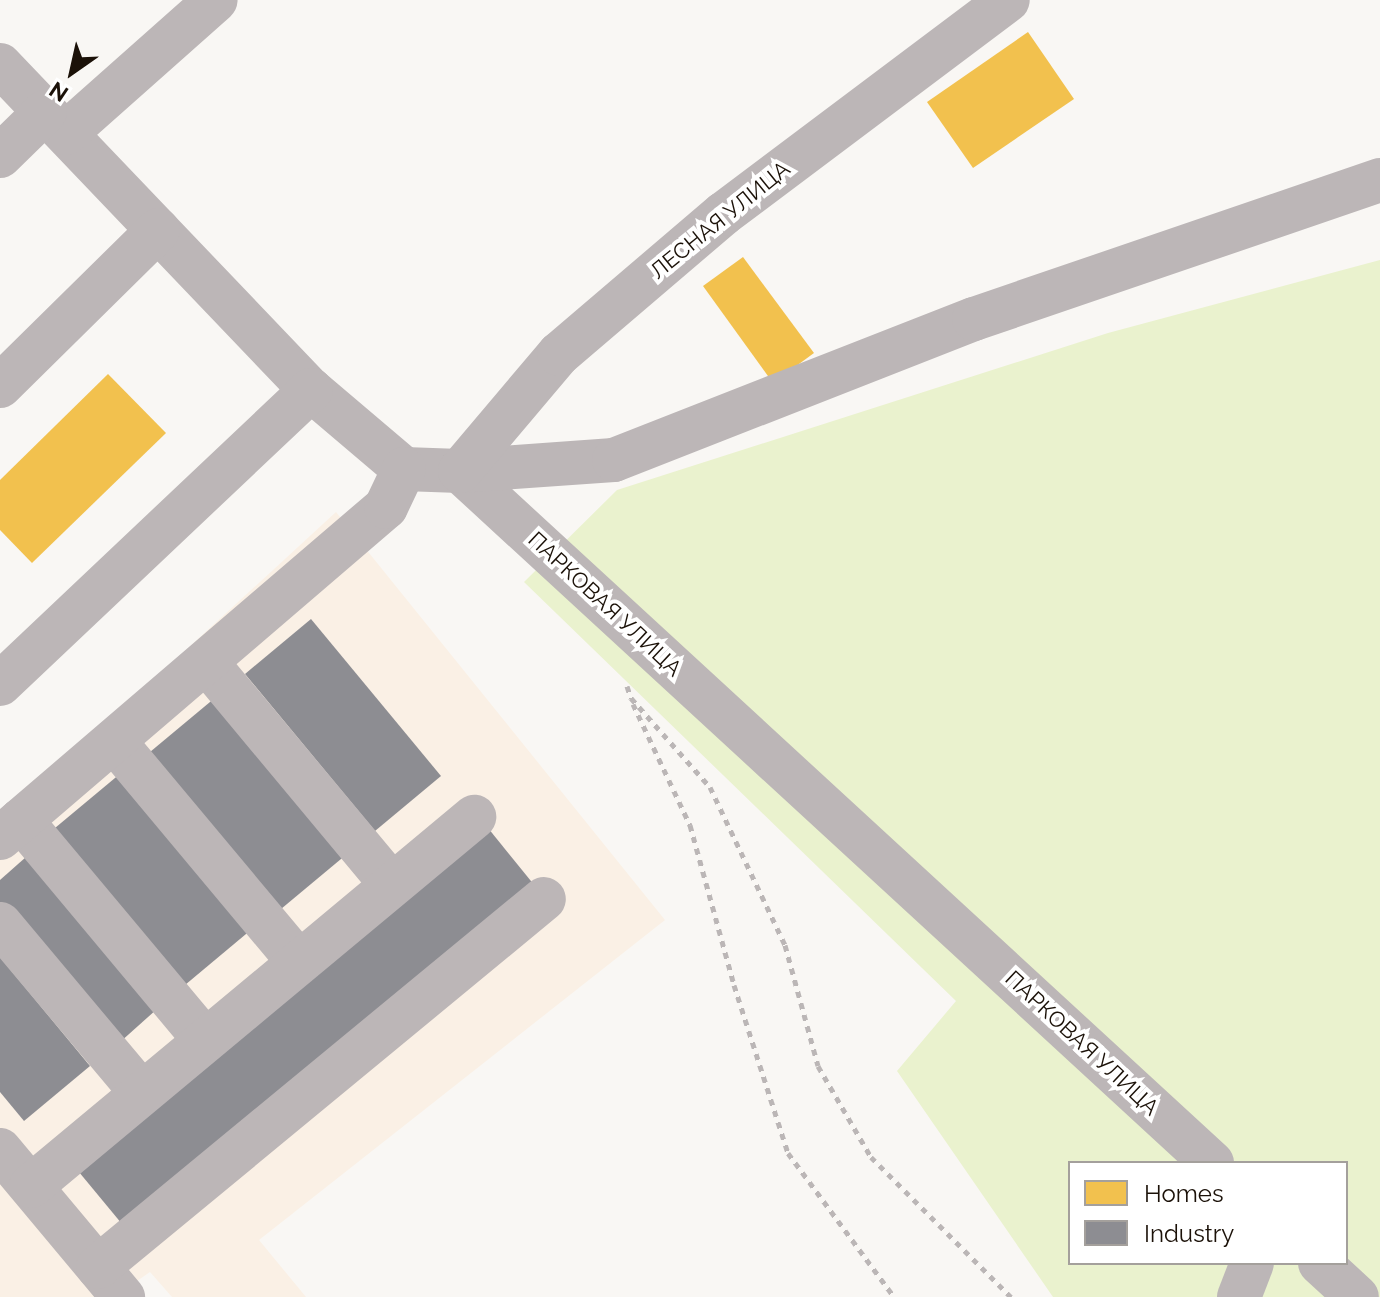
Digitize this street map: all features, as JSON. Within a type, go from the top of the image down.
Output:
[{"type":"street","points":[[0,156],[56,122],[216,0]]},
{"type":"street","name":"ЛЕСНАЯ УЛИЦА","points":[[460,471],[571,344],[723,214],[1008,0]]},
{"type":"street","points":[[0,65],[311,390],[404,469],[460,471],[614,460],[974,319],[1380,180]]},
{"type":"street","points":[[0,386],[158,230]]},
{"type":"street","points":[[0,684],[311,390]]},
{"type":"street","points":[[193,1026],[10,829],[386,507],[404,469]]},
{"type":"street","name":"ПАРКОВАЯ УЛИЦА","points":[[460,471],[1210,1161]]},
{"type":"street","points":[[207,663],[380,871]]},
{"type":"street","points":[[114,741],[287,948]]},
{"type":"street","points":[[31,1186],[474,817]]},
{"type":"street","points":[[0,1150],[110,1282],[544,899]]},
{"type":"street","points":[[0,924],[129,1078]]},
{"type":"street","points":[[1239,1297],[1251,1265]]},
{"type":"street","points":[[1322,1265],[1357,1297]]},
{"type":"path","points":[[623,671],[631,698],[690,825],[734,985],[788,1153],[894,1297]]},
{"type":"path","points":[[631,698],[710,787],[785,945],[818,1066],[871,1157],[1011,1297]]},
{"type":"shaded area","points":[[336,512],[665,920],[259,1240],[306,1297],[172,1297],[150,1272],[114,1297],[0,1297],[0,821]]},
{"type":"green space","points":[[1380,260],[1380,1297],[1053,1297],[897,1071],[956,1001],[524,582],[617,490],[1108,333]]},
{"type":"building: Homes","points":[[1028,32],[1074,99],[973,168],[927,102]]},
{"type":"building: Homes","points":[[743,257],[814,353],[773,383],[703,286]]},
{"type":"building: Homes","points":[[108,374],[166,433],[32,563],[0,530],[0,480]]},
{"type":"building: Industry","points":[[311,619],[441,776],[375,831],[245,674]]},
{"type":"building: Industry","points":[[216,697],[347,854],[281,909],[150,752]]},
{"type":"building: Industry","points":[[121,773],[252,929],[185,985],[55,828]]},
{"type":"building: Industry","points":[[488,828],[535,886],[122,1224],[74,1166]]},
{"type":"building: Industry","points":[[26,857],[157,1009],[119,1043],[0,906],[0,880]]},
{"type":"building: Industry","points":[[0,957],[90,1066],[24,1121],[0,1092]]}]
